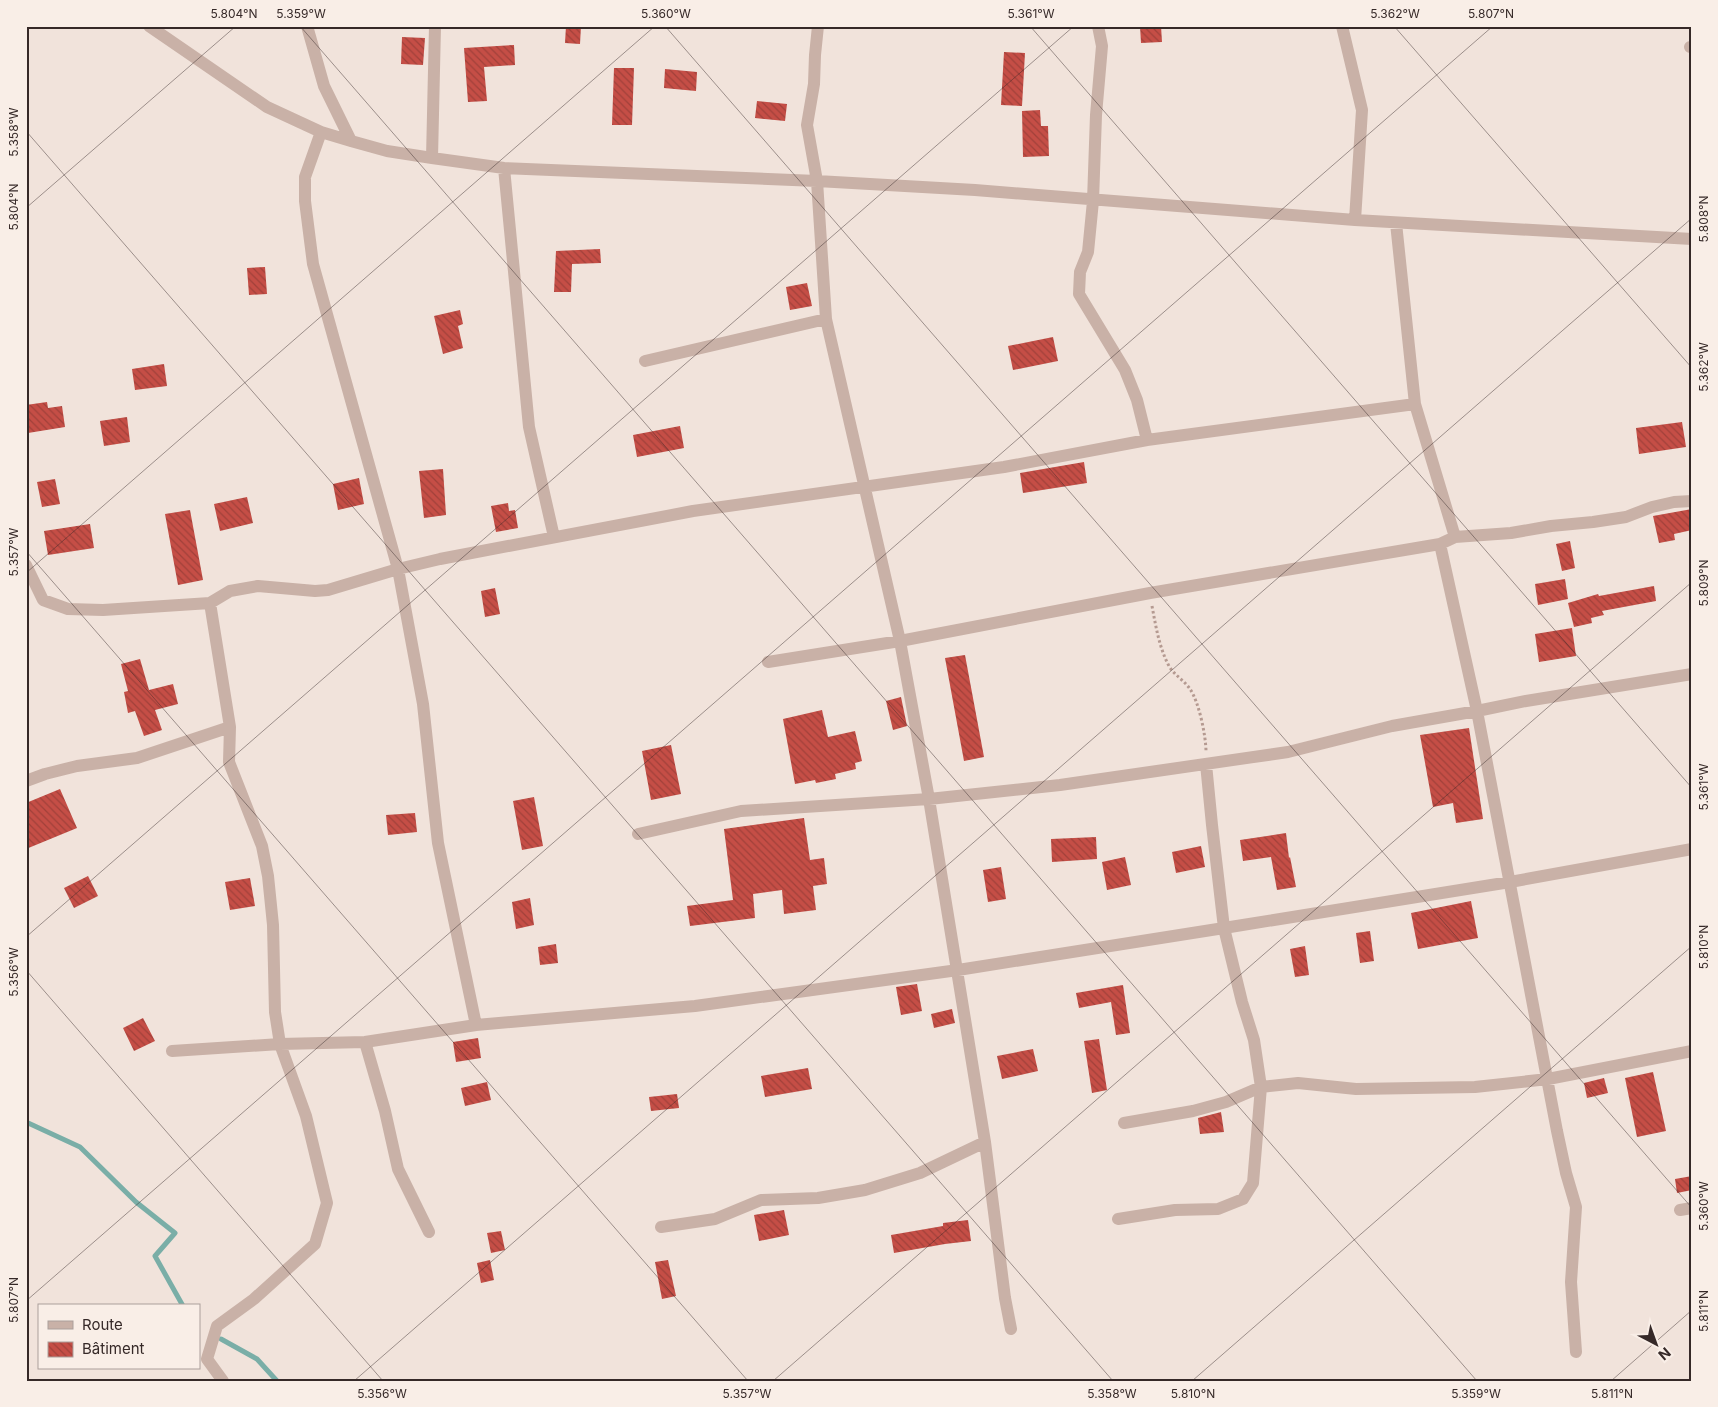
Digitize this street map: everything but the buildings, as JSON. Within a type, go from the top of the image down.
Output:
[{"type":"street","points":[[149,26],[267,107],[321,132],[351,142],[386,150],[504,168],[818,181],[975,190],[1093,201],[1396,223],[1692,239]]},
{"type":"street","points":[[307,26],[324,86],[351,142]]},
{"type":"street","points":[[432,158],[435,26]]},
{"type":"street","points":[[818,26],[814,84],[807,125],[818,181],[826,319],[900,641],[930,799],[985,1142],[1005,1298],[1011,1329]]},
{"type":"street","points":[[1098,26],[1102,46],[1096,115],[1093,201],[1088,252],[1080,272],[1079,294],[1125,370],[1137,400],[1147,440]]},
{"type":"street","points":[[1342,26],[1362,110],[1355,220]]},
{"type":"street","points":[[321,132],[305,177],[305,201],[313,264],[398,569],[423,704],[438,843],[476,1025]]},
{"type":"street","points":[[504,168],[530,427],[554,537]]},
{"type":"street","points":[[1396,223],[1415,404],[1454,537]]},
{"type":"street","points":[[645,360],[826,319]]},
{"type":"street","points":[[26,565],[43,600],[68,609],[103,610],[210,603],[230,591],[258,586],[315,591],[328,590],[398,569],[692,511],[1004,467],[1147,440],[1415,404]]},
{"type":"street","points":[[768,662],[900,641],[1150,594],[1440,544],[1454,537],[1593,522],[1626,517],[1666,504],[1692,501]]},
{"type":"street","points":[[1440,544],[1477,711],[1566,1172],[1576,1207],[1571,1282],[1576,1352]]},
{"type":"street","points":[[210,603],[230,727],[229,762],[262,846],[268,876],[273,925],[275,1012],[280,1044],[306,1116],[327,1202],[315,1244],[280,1278],[218,1326],[207,1359],[223,1381]]},
{"type":"street","points":[[638,834],[741,810],[930,799],[1060,785],[1288,752],[1392,726],[1526,701],[1692,674]]},
{"type":"street","points":[[26,781],[77,766],[137,758],[230,727]]},
{"type":"street","points":[[1118,1219],[1175,1210],[1218,1209],[1243,1199],[1252,1183],[1261,1087],[1254,1040],[1242,1002],[1224,928],[1206,764]]},
{"type":"street","points":[[172,1051],[280,1044],[366,1042],[476,1025],[695,1006],[958,970],[1510,882],[1692,849]]},
{"type":"street","points":[[366,1042],[385,1111],[398,1169],[429,1232]]},
{"type":"street","points":[[1124,1123],[1193,1111],[1226,1102],[1261,1087],[1298,1083],[1356,1089],[1475,1087],[1548,1079],[1692,1051]]},
{"type":"street","points":[[661,1227],[715,1219],[761,1200],[818,1198],[865,1190],[920,1173],[985,1142]]},
{"type":"path","points":[[1150,594],[1161,646],[1170,668],[1190,689],[1197,707],[1206,738],[1206,764]]},
{"type":"waterway","points":[[26,1122],[80,1147],[136,1202],[175,1233],[155,1256],[182,1304]]},
{"type":"waterway","points":[[221,1339],[257,1359],[277,1381]]}]
